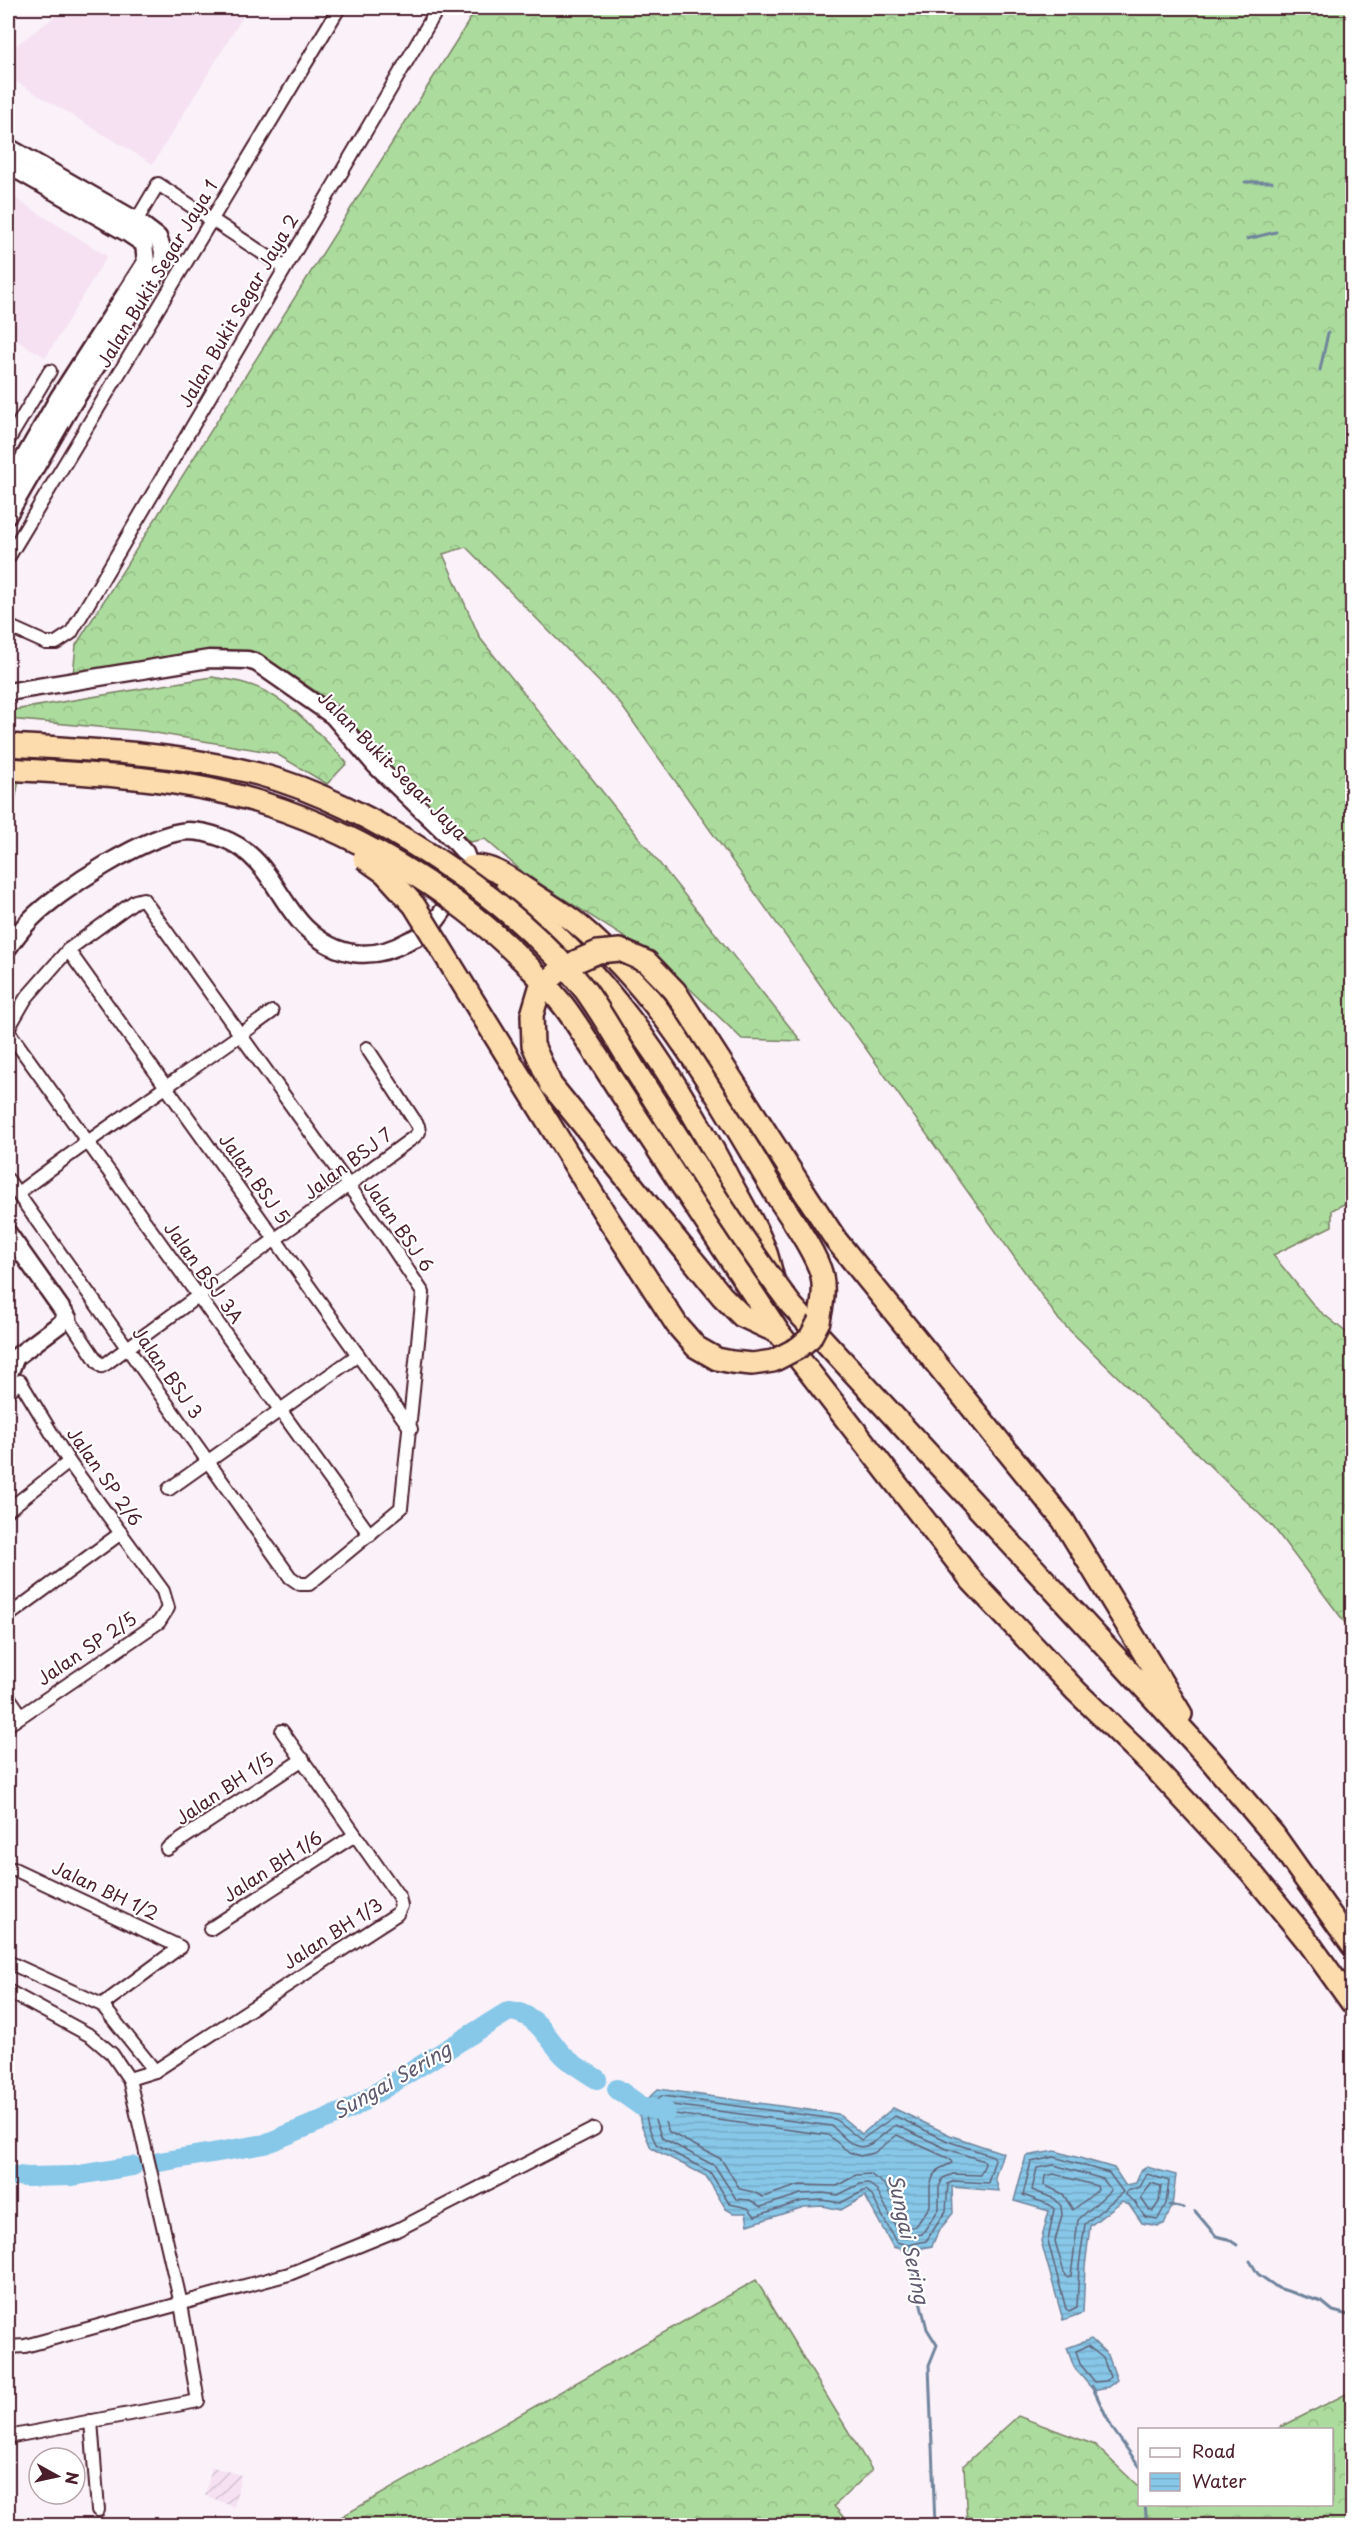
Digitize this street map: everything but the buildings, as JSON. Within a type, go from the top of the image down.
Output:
[{"type":"highway","points":[[8,745],[196,762],[259,775],[323,796],[447,867],[503,909],[547,949],[585,991],[774,1283],[791,1305],[1207,1756],[1274,1835],[1353,1945]]},
{"type":"highway","points":[[8,769],[128,778],[193,786],[250,800],[308,819],[386,856],[467,912],[515,954],[564,1006],[779,1333],[972,1581],[1076,1691],[1153,1766],[1251,1872],[1310,1943],[1353,2003]]},
{"type":"highway","points":[[308,819],[385,873],[414,905],[605,1214],[677,1325],[696,1347],[717,1359],[752,1365],[773,1361],[798,1348],[810,1338],[819,1321],[824,1299],[821,1275],[809,1249],[724,1107],[670,1024],[625,970],[576,923],[509,878],[480,869]]},
{"type":"highway","points":[[480,869],[521,902],[597,977],[665,1066],[696,1116],[763,1245],[774,1283]]},
{"type":"highway","points":[[779,1333],[742,1316],[722,1296],[551,1085],[533,1046],[532,1014],[540,988],[557,973],[598,952],[620,950],[646,962],[675,991],[836,1240],[1063,1520],[1207,1756]]},
{"type":"street","name":"Jalan Bukit Segar Jaya 1","points":[[8,558],[339,8]]},
{"type":"street","name":"Jalan Bukit Segar Jaya 2","points":[[8,626],[46,643],[56,643],[71,633],[438,8]]},
{"type":"street","points":[[8,147],[133,228]]},
{"type":"street","points":[[8,165],[133,228],[158,237],[164,251],[59,397],[8,486]]},
{"type":"street","points":[[133,228],[158,184],[285,268]]},
{"type":"street","points":[[8,515],[154,263]]},
{"type":"street","points":[[8,441],[50,370]]},
{"type":"street","name":"Jalan Bukit Segar Jaya","points":[[8,692],[209,659],[248,660],[257,663],[333,716],[376,766],[480,869]]},
{"type":"street","name":"Jalan Bukit Segar Jaya","points":[[8,702],[212,668],[237,667],[254,672],[268,679],[327,725],[356,758],[458,860],[480,869]]},
{"type":"street","name":"Jalan Bukit Segar Jaya","points":[[8,948],[32,918],[106,863],[157,840],[188,831],[223,838],[251,856],[305,927],[332,948],[349,954],[367,956],[396,949],[427,931],[480,869]]},
{"type":"street","name":"Jalan BSJ 6","points":[[68,950],[135,901],[143,899],[423,1293],[411,1429],[401,1508],[309,1584],[300,1584]]},
{"type":"street","points":[[8,1030],[26,998],[68,950]]},
{"type":"street","name":"Jalan BSJ 5","points":[[68,950],[411,1429]]},
{"type":"street","points":[[18,1193],[86,1142],[167,1088],[272,1012]]},
{"type":"street","name":"Jalan BSJ 3A","points":[[8,1030],[86,1142],[370,1535]]},
{"type":"street","name":"Jalan BSJ 7","points":[[69,1318],[102,1366],[348,1187],[419,1132],[418,1126],[367,1048]]},
{"type":"street","name":"Jalan BSJ 3","points":[[8,1180],[290,1577],[300,1584]]},
{"type":"street","points":[[8,1233],[69,1318],[12,1357],[14,1379],[8,1392]]},
{"type":"street","points":[[169,1489],[358,1355]]},
{"type":"street","name":"Jalan SP 2/6","points":[[14,1379],[69,1462],[163,1591]]},
{"type":"street","points":[[8,1510],[69,1462]]},
{"type":"street","points":[[8,1616],[121,1533]]},
{"type":"street","name":"Jalan SP 2/5","points":[[8,1725],[159,1622],[168,1608],[163,1591]]},
{"type":"street","points":[[8,1696],[21,1715]]},
{"type":"street","name":"Jalan BH 1/3","points":[[129,2079],[155,2071],[397,1914],[401,1906],[399,1897],[282,1731]]},
{"type":"street","name":"Jalan BH 1/5","points":[[167,1849],[303,1759]]},
{"type":"street","name":"Jalan BH 1/6","points":[[210,1929],[355,1835]]},
{"type":"street","name":"Jalan BH 1/2","points":[[14,1869],[180,1947],[102,2005]]},
{"type":"street","points":[[8,1962],[102,2005],[155,2071]]},
{"type":"street","points":[[8,1991],[91,2036],[112,2054],[129,2079],[180,2304],[198,2401],[8,2437]]},
{"type":"street","points":[[8,2347],[25,2346],[289,2274],[397,2230],[594,2130]]},
{"type":"street","points":[[91,2421],[98,2510]]},
{"type":"shaded area","points":[[67,8],[248,8],[153,164],[8,77],[8,51]]},
{"type":"shaded area","points":[[8,194],[107,256],[46,357],[8,336]]},
{"type":"shaded area","points":[[212,2467],[241,2475],[234,2507],[205,2495]]},
{"type":"green space","points":[[477,8],[1352,8],[1352,1200],[1332,1210],[1332,1226],[1273,1255],[1316,1308],[1352,1337],[1352,1632],[1274,1528],[1059,1320],[619,702],[466,547],[443,554],[480,638],[801,1041],[742,1039],[660,960],[525,874],[485,839],[470,842],[384,766],[338,706],[257,652],[73,675],[76,645]]},
{"type":"green space","points":[[212,677],[244,683],[274,696],[313,727],[347,763],[327,784],[275,753],[144,731],[8,719],[8,711]]},
{"type":"green space","points":[[8,779],[19,780],[15,801],[8,808]]},
{"type":"green space","points":[[756,2280],[872,2470],[834,2506],[850,2525],[327,2525]]},
{"type":"green space","points":[[1352,2391],[1352,2525],[967,2525],[964,2465],[1018,2416],[1095,2445],[1138,2486],[1138,2506],[1333,2506],[1333,2428],[1279,2428]]},
{"type":"water","points":[[658,2089],[838,2114],[862,2134],[893,2108],[952,2136],[1003,2153],[995,2177],[999,2191],[952,2187],[953,2213],[938,2232],[932,2246],[908,2251],[893,2247],[865,2196],[841,2210],[823,2206],[804,2207],[748,2225],[746,2213],[733,2213],[726,2209],[706,2176],[651,2148],[641,2122],[640,2110]]},
{"type":"water","points":[[1055,2151],[1114,2168],[1125,2185],[1136,2183],[1140,2171],[1147,2167],[1176,2175],[1172,2206],[1164,2224],[1158,2226],[1142,2223],[1129,2204],[1122,2201],[1090,2226],[1083,2313],[1063,2320],[1041,2241],[1049,2211],[1014,2201],[1026,2156]]},
{"type":"water","points":[[1091,2339],[1108,2355],[1117,2380],[1108,2387],[1093,2390],[1074,2367],[1067,2348]]},
{"type":"waterway","points":[[1245,182],[1272,182]]},
{"type":"waterway","points":[[1247,239],[1276,232]]},
{"type":"waterway","points":[[1320,370],[1328,333]]},
{"type":"waterway","name":"Sungai Sering","points":[[159,2162],[265,2144],[352,2108],[509,2011],[518,2012],[533,2021],[566,2058],[597,2079]]},
{"type":"waterway","name":"Sungai Sering","points":[[617,2089],[641,2106],[666,2112]]},
{"type":"waterway","name":"Sungai Sering","points":[[8,2175],[73,2176],[133,2166]]},
{"type":"waterway","points":[[1170,2205],[1183,2208]]},
{"type":"waterway","points":[[1195,2211],[1216,2236],[1228,2239],[1237,2245]]},
{"type":"waterway","name":"Sungai Sering","points":[[907,2248],[927,2329],[937,2345],[929,2365],[935,2526]]},
{"type":"waterway","points":[[1250,2261],[1258,2274],[1278,2288],[1322,2302],[1333,2311],[1352,2316]]},
{"type":"waterway","points":[[1092,2386],[1112,2428],[1138,2464]]},
{"type":"waterway","points":[[1145,2506],[1147,2526]]}]
